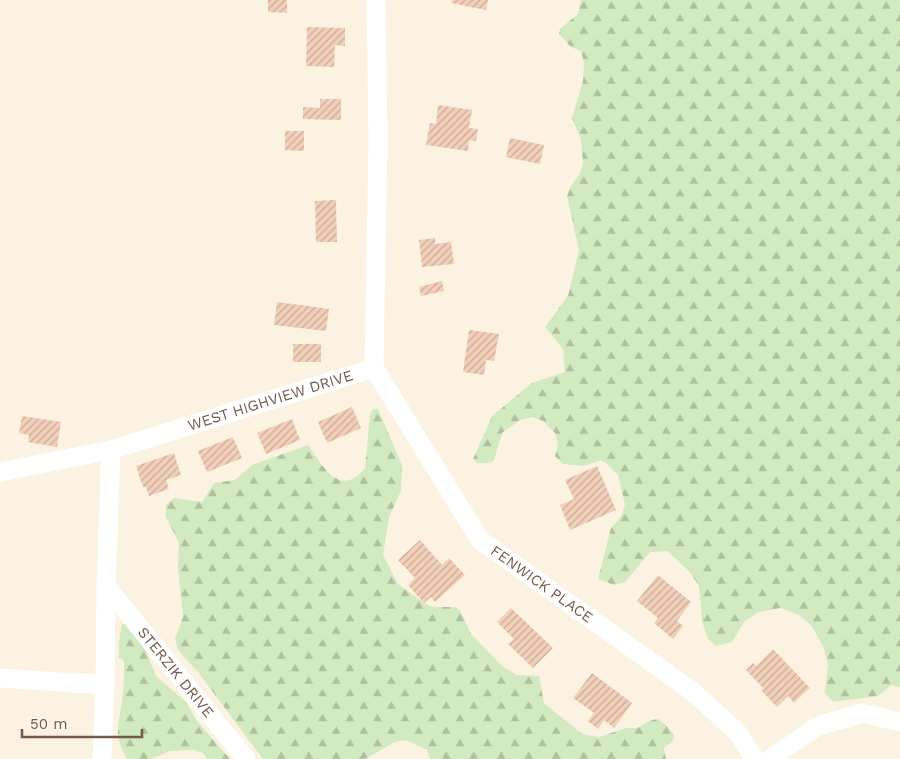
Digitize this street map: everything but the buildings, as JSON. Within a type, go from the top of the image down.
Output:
[{"type":"street","points":[[374,368],[378,141],[376,0]]},
{"type":"street","name":"WEST HIGHVIEW DRIVE","points":[[0,472],[110,450],[374,368]]},
{"type":"street","name":"FENWICK PLACE","points":[[374,368],[480,540],[692,691],[738,733],[754,759]]},
{"type":"street","points":[[102,759],[110,450]]},
{"type":"street","name":"STERZIK DRIVE","points":[[106,586],[246,759]]},
{"type":"street","points":[[0,678],[105,685]]},
{"type":"street","points":[[770,759],[818,726],[845,718],[863,713],[900,722]]},
{"type":"green space","points":[[581,0],[900,0],[900,687],[891,685],[878,696],[833,702],[825,693],[828,664],[823,646],[811,625],[799,615],[781,608],[758,612],[744,622],[732,642],[716,646],[708,639],[702,621],[699,586],[689,571],[667,551],[650,552],[625,582],[614,585],[598,579],[611,528],[622,515],[625,504],[618,475],[601,460],[584,466],[563,464],[555,456],[558,445],[555,433],[543,421],[532,417],[520,420],[502,433],[494,460],[489,463],[477,463],[473,459],[492,416],[532,383],[565,372],[563,349],[545,327],[568,296],[579,250],[567,196],[572,184],[580,174],[583,163],[581,139],[572,118],[583,81],[584,63],[581,51],[571,47],[559,34],[560,29],[578,14]]},
{"type":"green space","points":[[373,409],[378,409],[402,465],[401,491],[389,517],[383,555],[398,584],[424,603],[433,607],[455,607],[460,610],[471,634],[503,667],[517,675],[539,676],[544,703],[582,734],[599,737],[626,728],[637,728],[658,719],[674,735],[673,741],[664,748],[666,759],[430,759],[427,750],[406,740],[395,742],[365,759],[263,759],[198,672],[178,650],[175,639],[183,617],[178,567],[179,543],[166,517],[166,505],[174,498],[202,502],[214,483],[235,480],[252,465],[308,445],[332,476],[345,481],[352,479],[365,469],[370,415]]},
{"type":"green space","points":[[122,624],[128,625],[141,640],[156,676],[187,703],[197,721],[230,759],[207,759],[203,753],[193,750],[170,751],[151,759],[127,759],[122,750],[118,733],[124,681],[124,661],[119,657]]}]
